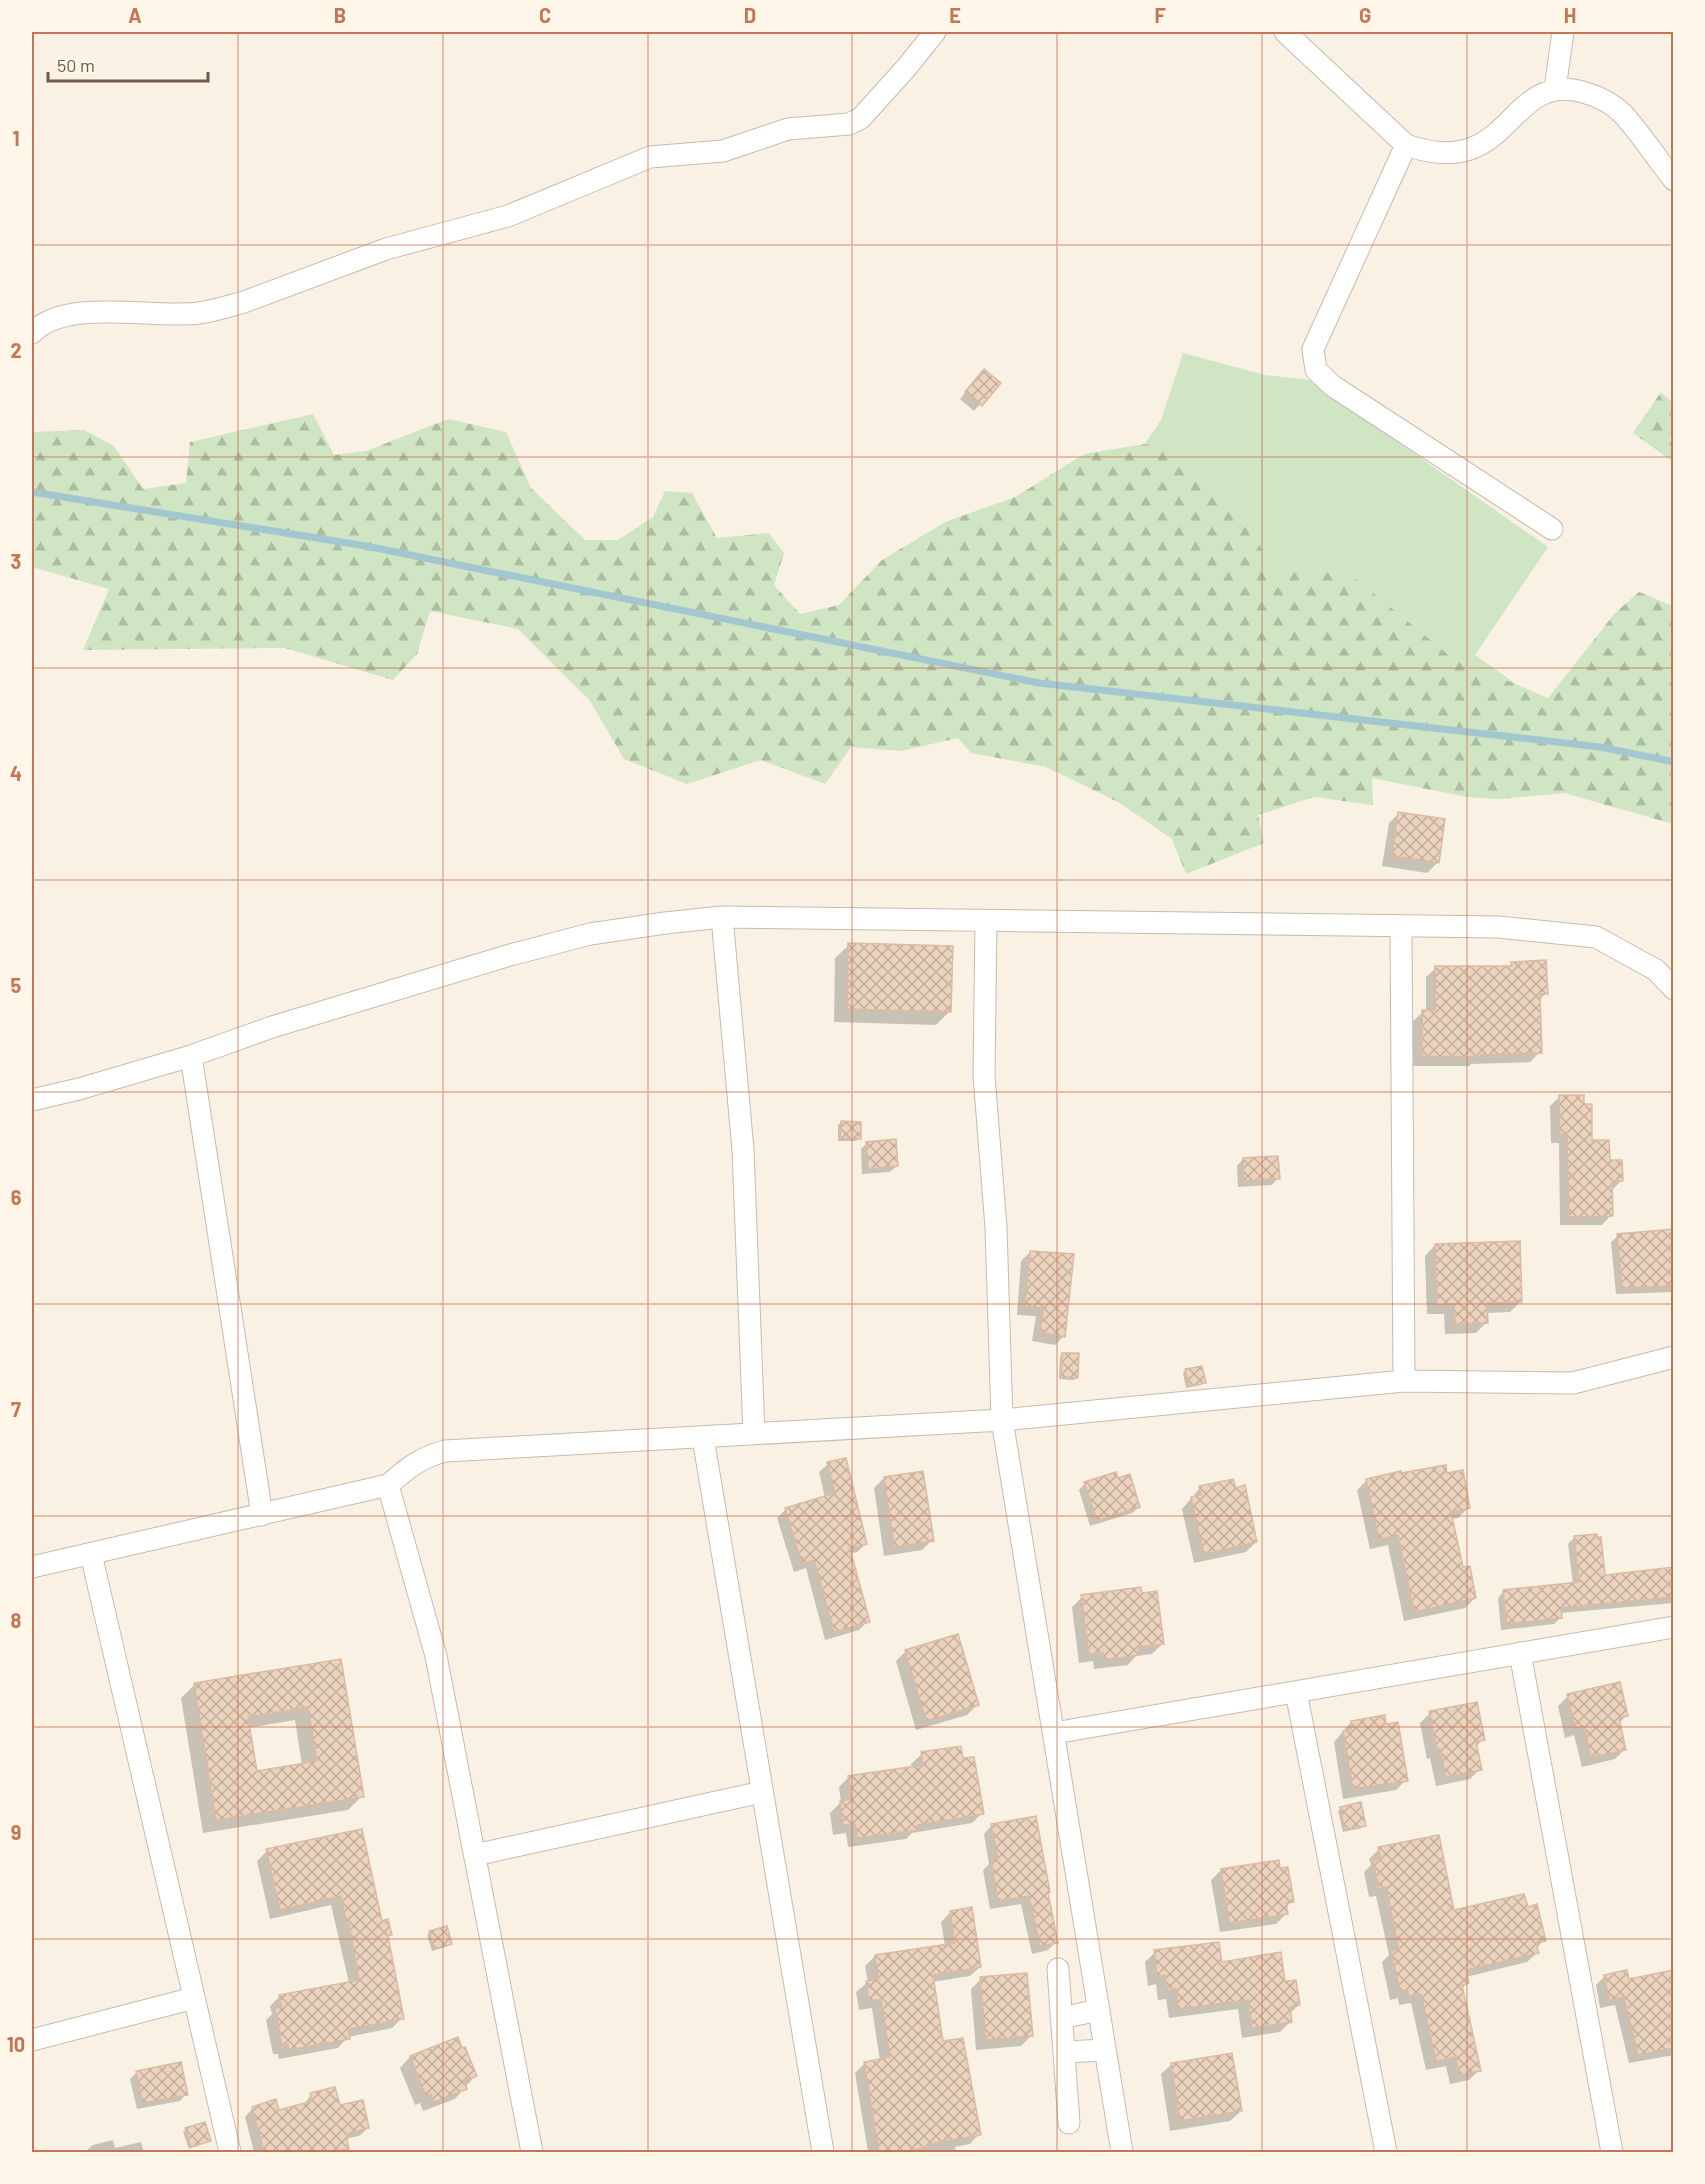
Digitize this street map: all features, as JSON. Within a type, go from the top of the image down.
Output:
[{"type":"street","points":[[32,333],[58,317],[82,313],[198,313],[224,308],[386,249],[508,216],[650,157],[723,151],[788,129],[849,124],[861,118],[935,32]]},
{"type":"street","points":[[1285,32],[1406,145],[1421,150],[1446,153],[1471,149],[1488,140],[1530,102],[1555,89],[1568,88],[1607,102],[1622,114],[1674,180]]},
{"type":"street","points":[[1555,89],[1563,32]]},
{"type":"street","points":[[1406,145],[1313,349],[1316,370],[1334,387],[1552,529]]},
{"type":"street","points":[[722,917],[743,1150],[754,1433]]},
{"type":"street","points":[[32,1100],[79,1089],[191,1056],[272,1028],[510,955],[590,934],[722,917],[1498,927],[1596,937],[1656,970],[1674,989]]},
{"type":"street","points":[[986,921],[984,1076],[996,1227],[1002,1420],[1122,2152]]},
{"type":"street","points":[[1401,926],[1404,1381]]},
{"type":"street","points":[[191,1056],[262,1515]]},
{"type":"street","points":[[32,1567],[388,1485],[412,1464],[428,1455],[445,1451],[1002,1420],[1404,1381],[1573,1383],[1674,1357]]},
{"type":"street","points":[[703,1438],[823,2152]]},
{"type":"street","points":[[388,1485],[436,1656],[532,2152]]},
{"type":"street","points":[[91,1554],[230,2152]]},
{"type":"street","points":[[1054,1733],[1674,1627]]},
{"type":"street","points":[[1520,1653],[1612,2152]]},
{"type":"street","points":[[1296,1692],[1386,2152]]},
{"type":"street","points":[[475,1855],[762,1792]]},
{"type":"street","points":[[1058,1969],[1069,2123]]},
{"type":"street","points":[[32,2040],[194,1998]]},
{"type":"street","points":[[1061,2018],[1099,2010]]},
{"type":"street","points":[[1064,2052],[1106,2050]]},
{"type":"green space","points":[[1183,353],[1265,375],[1309,380],[1548,547],[1475,655],[1516,684],[1450,656],[1350,574],[1273,568],[1253,534],[1174,453],[1145,444],[1161,420]]},
{"type":"green space","points":[[1661,392],[1673,403],[1670,440],[1673,442],[1673,462],[1633,433]]},
{"type":"green space","points":[[313,414],[334,455],[366,451],[448,419],[506,432],[531,488],[585,540],[618,540],[653,517],[665,491],[692,493],[717,538],[769,533],[784,553],[774,585],[800,614],[839,605],[882,560],[945,522],[1015,497],[1084,454],[1145,444],[1174,452],[1253,534],[1273,568],[1350,574],[1450,656],[1548,698],[1615,613],[1639,592],[1673,606],[1673,824],[1564,793],[1500,799],[1467,797],[1372,778],[1373,805],[1314,797],[1258,815],[1264,843],[1186,874],[1172,839],[1118,802],[1046,767],[971,753],[958,738],[901,751],[851,747],[825,784],[761,760],[687,784],[624,759],[590,701],[518,629],[430,611],[417,654],[393,680],[285,648],[83,650],[109,589],[32,567],[32,432],[84,430],[114,446],[143,489],[186,483],[190,442]]},
{"type":"building","points":[[984,369],[1001,383],[982,406],[965,392]]},
{"type":"building","points":[[1398,812],[1445,819],[1439,863],[1392,856]]},
{"type":"building","points":[[848,943],[953,946],[951,1012],[847,1009]]},
{"type":"building","points":[[1546,960],[1548,994],[1540,994],[1542,1053],[1480,1055],[1480,1057],[1422,1056],[1422,1010],[1435,1010],[1435,966],[1512,966],[1511,962]]},
{"type":"building","points":[[1559,1095],[1584,1095],[1584,1104],[1592,1104],[1592,1140],[1609,1140],[1610,1160],[1622,1160],[1623,1181],[1612,1181],[1613,1216],[1569,1217],[1567,1134],[1560,1134]]},
{"type":"building","points":[[841,1121],[861,1122],[861,1139],[840,1139]]},
{"type":"building","points":[[896,1139],[898,1166],[868,1169],[866,1142]]},
{"type":"building","points":[[1278,1156],[1280,1179],[1244,1181],[1243,1158]]},
{"type":"building","points":[[1674,1229],[1674,1286],[1622,1288],[1617,1234]]},
{"type":"building","points":[[1520,1241],[1522,1302],[1487,1303],[1488,1323],[1455,1324],[1454,1304],[1437,1305],[1435,1244]]},
{"type":"building","points":[[1030,1251],[1074,1254],[1065,1337],[1040,1332],[1044,1308],[1025,1306]]},
{"type":"building","points":[[1062,1353],[1079,1353],[1078,1378],[1061,1377]]},
{"type":"building","points":[[1202,1366],[1206,1383],[1189,1386],[1185,1369]]},
{"type":"building","points":[[846,1458],[867,1544],[850,1549],[870,1622],[834,1632],[814,1560],[802,1564],[785,1508],[835,1493],[827,1462]]},
{"type":"building","points":[[1446,1465],[1447,1473],[1463,1470],[1470,1508],[1451,1512],[1463,1567],[1470,1566],[1476,1598],[1414,1612],[1398,1535],[1379,1539],[1366,1479],[1401,1471],[1401,1473]]},
{"type":"building","points":[[923,1471],[934,1541],[894,1547],[884,1477]]},
{"type":"building","points":[[1116,1472],[1118,1478],[1130,1474],[1140,1507],[1097,1521],[1084,1482]]},
{"type":"building","points":[[1233,1479],[1236,1488],[1245,1485],[1257,1542],[1204,1554],[1191,1497],[1201,1495],[1199,1486]]},
{"type":"building","points":[[1597,1534],[1597,1537],[1601,1537],[1605,1575],[1674,1567],[1674,1597],[1561,1608],[1562,1618],[1507,1624],[1503,1590],[1579,1582],[1574,1536]]},
{"type":"building","points":[[1141,1587],[1142,1593],[1157,1591],[1164,1644],[1138,1647],[1139,1655],[1104,1660],[1103,1652],[1089,1654],[1081,1595]]},
{"type":"building","points":[[958,1634],[979,1705],[926,1721],[905,1650]]},
{"type":"building","points":[[341,1659],[364,1797],[216,1820],[194,1683]],"holes":[[[308,1707],[317,1761],[257,1771],[248,1717]]]},
{"type":"building","points":[[1620,1682],[1628,1716],[1619,1718],[1626,1750],[1591,1757],[1584,1726],[1575,1728],[1567,1694]]},
{"type":"building","points":[[1477,1702],[1485,1740],[1476,1742],[1482,1770],[1446,1777],[1429,1711]]},
{"type":"building","points":[[1385,1715],[1386,1724],[1398,1722],[1408,1781],[1353,1789],[1343,1731],[1352,1729],[1351,1721]]},
{"type":"building","points":[[961,1746],[963,1758],[974,1757],[984,1814],[917,1825],[918,1830],[857,1838],[855,1824],[843,1825],[840,1801],[852,1799],[848,1776],[923,1765],[921,1752]]},
{"type":"building","points":[[1361,1802],[1366,1826],[1345,1830],[1340,1807]]},
{"type":"building","points":[[1036,1816],[1058,1943],[1040,1946],[1029,1896],[998,1901],[991,1861],[998,1859],[991,1824]]},
{"type":"building","points":[[362,1829],[382,1921],[388,1919],[392,1935],[388,1936],[404,2019],[348,2029],[350,2039],[289,2050],[288,2044],[282,2045],[275,2008],[282,2007],[279,1995],[359,1980],[349,1924],[347,1924],[341,1896],[280,1910],[266,1849]]},
{"type":"building","points":[[1439,1835],[1454,1910],[1524,1894],[1528,1907],[1537,1904],[1546,1941],[1536,1943],[1539,1953],[1466,1970],[1469,1983],[1462,1985],[1481,2071],[1459,2075],[1456,2057],[1436,2061],[1421,1994],[1409,1996],[1407,1989],[1400,1991],[1391,1951],[1399,1949],[1386,1887],[1379,1889],[1373,1861],[1381,1859],[1378,1847]]},
{"type":"building","points":[[1279,1860],[1280,1868],[1288,1867],[1294,1902],[1286,1903],[1288,1914],[1229,1923],[1221,1869]]},
{"type":"building","points":[[972,1907],[981,1967],[933,1975],[943,2041],[963,2038],[981,2135],[928,2144],[929,2147],[899,2152],[879,2152],[864,2062],[890,2057],[881,1999],[869,2001],[866,1981],[878,1979],[875,1955],[955,1943],[950,1911]]},
{"type":"building","points":[[447,1926],[452,1944],[434,1949],[429,1931]]},
{"type":"building","points":[[1219,1942],[1222,1962],[1281,1952],[1285,1981],[1296,1980],[1300,2005],[1290,2007],[1292,2022],[1252,2028],[1248,2000],[1178,2009],[1176,1989],[1167,1991],[1165,1975],[1157,1976],[1154,1950]]},
{"type":"building","points":[[1627,1970],[1629,1979],[1674,1970],[1674,2048],[1638,2055],[1624,1997],[1609,2000],[1604,1975]]},
{"type":"building","points":[[1027,1973],[1033,2036],[986,2040],[980,1977]]},
{"type":"building","points":[[458,2037],[462,2048],[465,2047],[477,2076],[464,2081],[467,2089],[434,2102],[431,2094],[426,2096],[410,2056]]},
{"type":"building","points":[[1232,2053],[1242,2111],[1180,2121],[1171,2063]]},
{"type":"building","points":[[181,2062],[188,2095],[143,2103],[136,2071]]},
{"type":"building","points":[[335,2087],[340,2105],[363,2100],[369,2128],[346,2134],[349,2149],[332,2152],[264,2152],[252,2107],[276,2099],[279,2110],[312,2101],[310,2093]]},
{"type":"building","points":[[205,2122],[211,2141],[191,2147],[185,2128]]},
{"type":"waterway","points":[[32,492],[366,546],[1039,683],[1600,747],[1674,762]]}]
